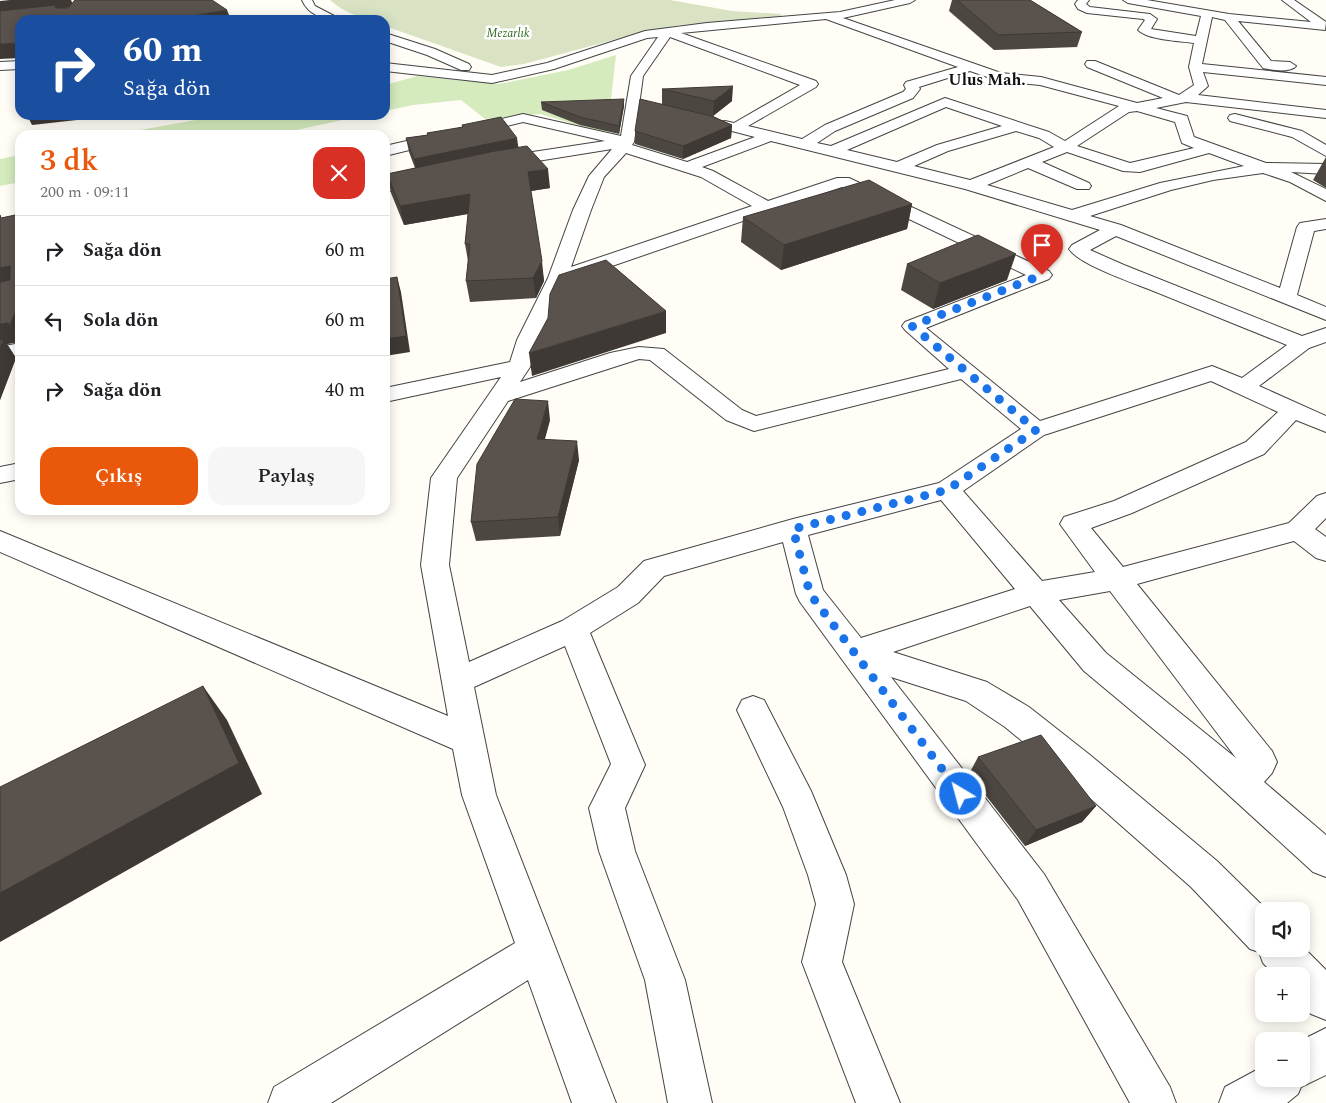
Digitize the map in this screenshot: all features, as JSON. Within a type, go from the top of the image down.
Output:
[{"type":"street","points":[[307,0],[311,8],[326,15]]},
{"type":"street","points":[[390,68],[492,78],[550,66],[644,35],[707,26],[827,16],[884,7],[910,0]]},
{"type":"street","points":[[1084,0],[1080,4],[1087,10],[1138,15],[1151,19],[1144,30],[1201,40]]},
{"type":"street","points":[[1128,0],[1147,1],[1229,17],[1325,27]]},
{"type":"street","points":[[1291,2],[1318,6]]},
{"type":"street","points":[[1291,2],[1325,27]]},
{"type":"street","points":[[1182,99],[1201,86],[1195,67],[1207,13]]},
{"type":"street","points":[[827,16],[999,77],[1041,81],[1182,119],[1188,140],[1296,179],[1326,196]]},
{"type":"street","points":[[1229,17],[1267,65],[1316,67]]},
{"type":"street","points":[[594,1103],[479,795],[435,565],[444,478],[519,367],[528,340],[558,278],[582,210],[597,176],[625,145],[642,105],[637,76],[667,32]]},
{"type":"street","points":[[667,32],[811,84],[735,128]]},
{"type":"street","points":[[390,39],[431,52],[492,78]]},
{"type":"street","points":[[1091,64],[1182,99]]},
{"type":"street","points":[[0,66],[15,65]]},
{"type":"street","points":[[804,145],[830,128],[908,95],[913,89],[911,86],[970,67]]},
{"type":"street","points":[[1195,67],[1326,81]]},
{"type":"street","points":[[971,185],[1065,147],[1125,109],[1182,99],[1326,114]]},
{"type":"street","points":[[1206,100],[1215,109],[1235,118],[1297,134],[1326,151]]},
{"type":"street","points":[[834,151],[945,102],[1044,135],[1065,147],[1129,168],[1140,167],[1210,148]]},
{"type":"street","points":[[390,149],[523,118],[625,145],[688,167],[707,174],[766,207]]},
{"type":"street","points":[[707,121],[971,185],[1115,229],[1326,314]]},
{"type":"street","points":[[900,167],[947,146],[1017,126]]},
{"type":"street","points":[[688,167],[721,153],[771,136]]},
{"type":"street","points":[[488,164],[625,145]]},
{"type":"street","points":[[1028,162],[1083,186]]},
{"type":"street","points":[[1073,216],[1134,194],[1222,174],[1263,167],[1326,169]]},
{"type":"street","points":[[390,185],[443,174]]},
{"type":"street","points":[[558,278],[843,181],[1042,275],[912,326],[1036,430]]},
{"type":"street","points":[[1287,297],[1306,228],[1326,224]]},
{"type":"street","points":[[1115,229],[1078,250],[1086,256],[1302,344]]},
{"type":"street","points":[[1191,299],[1226,273]]},
{"type":"street","points":[[1244,387],[1302,344],[1326,334]]},
{"type":"street","points":[[0,353],[15,351]]},
{"type":"street","points":[[500,396],[618,358],[639,353],[656,354],[734,415],[754,424],[966,371]]},
{"type":"street","points":[[390,394],[519,367]]},
{"type":"street","points":[[457,681],[574,629],[628,595],[654,568],[793,529],[947,490],[1036,430],[1212,372],[1326,425]]},
{"type":"street","points":[[1241,784],[1260,762],[1073,524],[1123,508],[1256,448],[1292,410]]},
{"type":"street","points":[[0,475],[15,472]]},
{"type":"street","points":[[947,490],[1095,662],[1199,746],[1326,859]]},
{"type":"street","points":[[854,653],[1036,593],[1117,579],[1298,530],[1326,502]]},
{"type":"street","points":[[793,529],[810,594],[1031,887],[1154,1103]]},
{"type":"street","points":[[1298,530],[1326,551]]},
{"type":"street","points":[[0,541],[468,740]]},
{"type":"street","points":[[574,629],[628,765],[607,808],[617,850],[666,980],[690,1103]]},
{"type":"street","points":[[854,653],[976,691],[1017,717],[1078,766],[1204,874],[1255,926]]},
{"type":"street","points":[[753,710],[799,802],[827,875],[835,904],[822,962],[878,1103]]},
{"type":"street","points":[[290,1103],[538,952]]},
{"type":"street","points":[[1285,957],[1326,999]]},
{"type":"street","points":[[1310,1060],[1326,1049]]},
{"type":"street","points":[[1241,1103],[1271,1087]]},
{"type":"green space","name":"Mezarlık","points":[[330,0],[670,0],[732,11],[782,14],[779,17],[680,25],[632,35],[524,64],[501,67],[390,28],[390,15],[356,15],[342,9]]},
{"type":"green space","points":[[616,55],[607,134],[540,114],[485,119],[461,100],[413,105],[390,110],[390,84],[417,76],[499,84],[568,70]]},
{"type":"green space","points":[[196,120],[342,120],[297,130],[140,130]]},
{"type":"green space","points":[[15,156],[15,183],[0,186],[0,159]]},
{"type":"building","points":[[75,0],[212,0],[227,10],[197,15],[15,15],[15,43],[0,44],[0,11],[55,5],[56,8],[68,8]]},
{"type":"building","points":[[957,0],[1030,0],[1082,32],[998,35]]},
{"type":"building","points":[[733,86],[714,101],[662,89]]},
{"type":"building","points":[[624,99],[619,126],[580,117],[541,102]]},
{"type":"building","points":[[640,99],[711,116],[732,125],[683,146],[635,131]]},
{"type":"building","points":[[501,117],[517,138],[414,159],[406,138],[428,135],[427,133],[463,127],[462,125]]},
{"type":"building","points":[[527,146],[548,169],[528,172],[542,261],[533,278],[466,281],[470,244],[465,244],[470,194],[400,206],[390,181],[390,173]]},
{"type":"building","points":[[869,180],[912,204],[784,245],[743,217]]},
{"type":"building","points":[[0,215],[1,218],[15,215],[15,313],[10,325],[8,323],[0,324],[0,282],[10,280],[10,266],[0,268]]},
{"type":"building","points":[[978,235],[1016,254],[940,283],[907,264]]},
{"type":"building","points":[[606,260],[666,311],[529,353],[548,318],[550,294],[559,275]]},
{"type":"building","points":[[397,277],[406,336],[390,338],[390,278]]},
{"type":"building","points":[[4,339],[0,349],[0,340]]},
{"type":"building","points":[[515,399],[548,401],[537,439],[577,441],[558,517],[471,522],[477,464]]},
{"type":"building","points":[[203,686],[239,763],[0,893],[0,787]]},
{"type":"building","points":[[1041,735],[1096,806],[1036,830],[978,757]]},
{"type":"district","name":"Ulus Mah.","points":[[987,80]]},
{"type":"route","points":[[961,794],[810,594],[793,529],[947,490],[1036,430],[912,326],[1042,275]]}]
